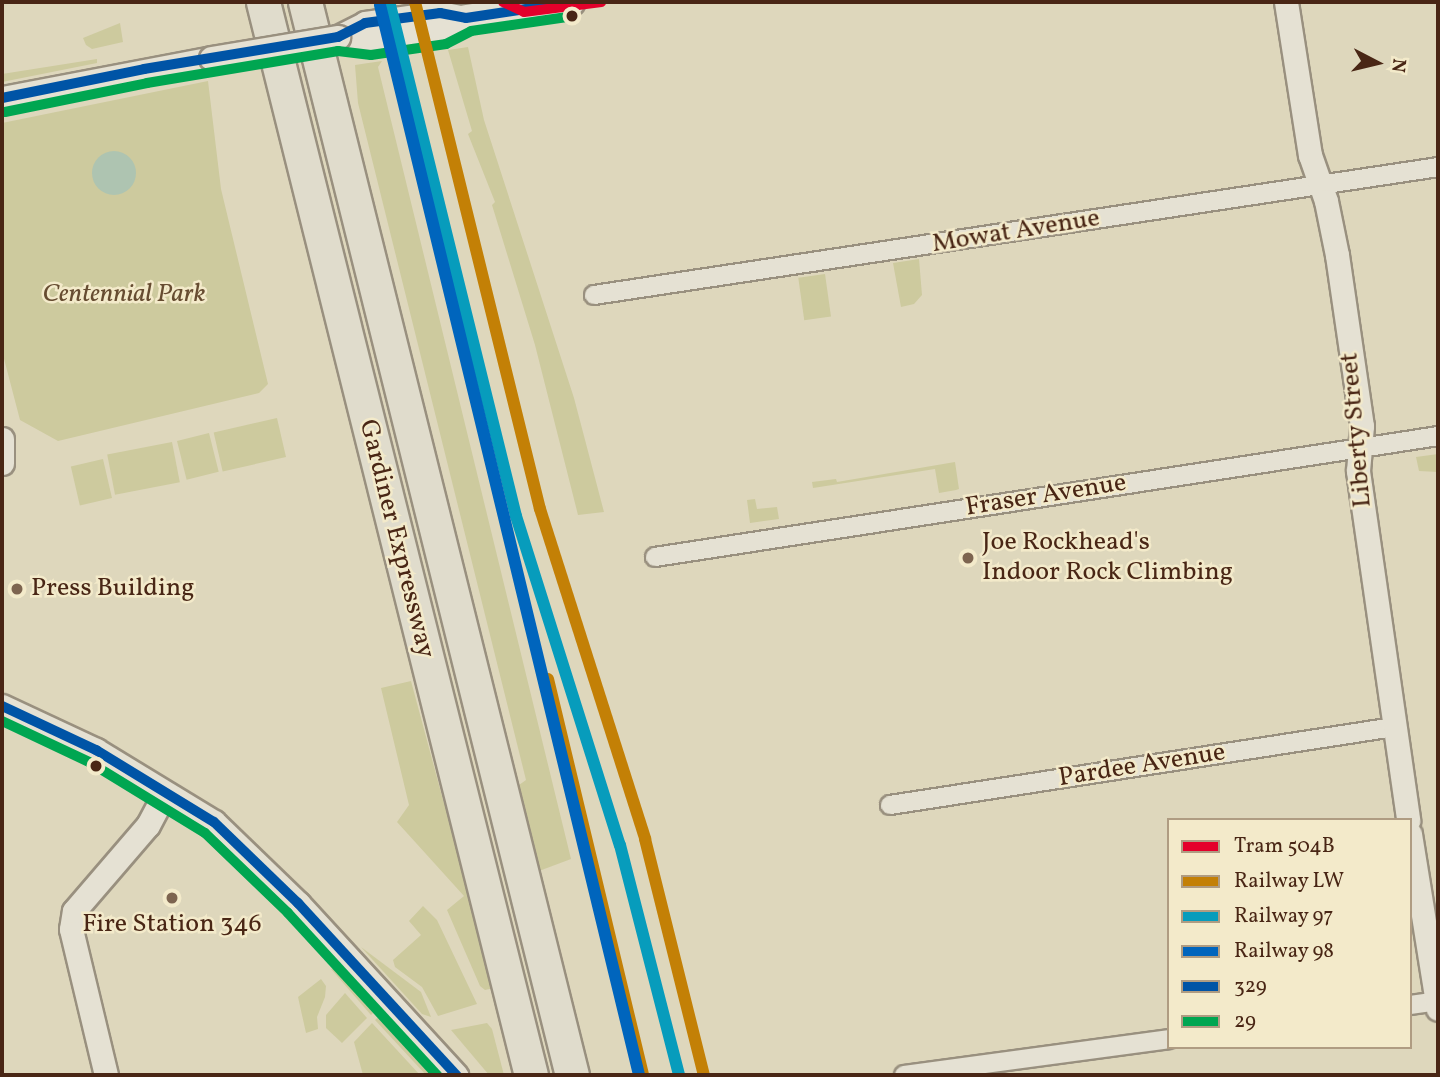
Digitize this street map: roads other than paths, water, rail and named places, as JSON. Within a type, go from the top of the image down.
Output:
[{"type":"highway","name":"Gardiner Expressway","points":[[263,2],[531,1075]]},
{"type":"highway","name":"Gardiner Expressway","points":[[304,2],[512,846],[572,1075]]},
{"type":"main road","points":[[467,18],[572,2]]},
{"type":"street","name":"Liberty Street","points":[[1286,2],[1310,155],[1321,185],[1337,255],[1362,426],[1358,471],[1408,818]]},
{"type":"street","points":[[2,98],[338,37],[370,41],[444,30],[467,18]]},
{"type":"street","name":"Mowat Avenue","points":[[594,295],[1438,167]]},
{"type":"street","name":"Fraser Avenue","points":[[655,557],[1438,436]]},
{"type":"street","points":[[2,439],[2,463]]},
{"type":"street","points":[[2,706],[96,750],[214,822],[244,848],[349,956],[456,1075]]},
{"type":"street","name":"Pardee Avenue","points":[[890,806],[1394,727]]},
{"type":"street","points":[[106,1075],[71,929],[74,912],[148,825],[165,793]]},
{"type":"street","points":[[1412,846],[1438,1003],[1412,1004]]},
{"type":"street","points":[[904,1075],[1167,1039]]},
{"type":"tram line","name":"504B","points":[[503,2],[524,12],[601,2]]},
{"type":"rail line","name":"LW","points":[[415,2],[540,509],[645,839],[704,1075]]},
{"type":"rail line","name":"98","points":[[380,5],[639,1075]]},
{"type":"rail line","name":"97","points":[[390,5],[516,516],[620,845],[679,1075]]},
{"type":"rail line","name":"LW","points":[[548,679],[643,1075]]},
{"type":"place","name":"Joe Rockhead's Indoor Rock Climbing","points":[[968,558]]},
{"type":"place","name":"Press Building","points":[[17,589]]},
{"type":"place","name":"Fire Station 346","points":[[172,898]]},
{"type":"park label","name":"Centennial Park","points":[[124,295]]}]
